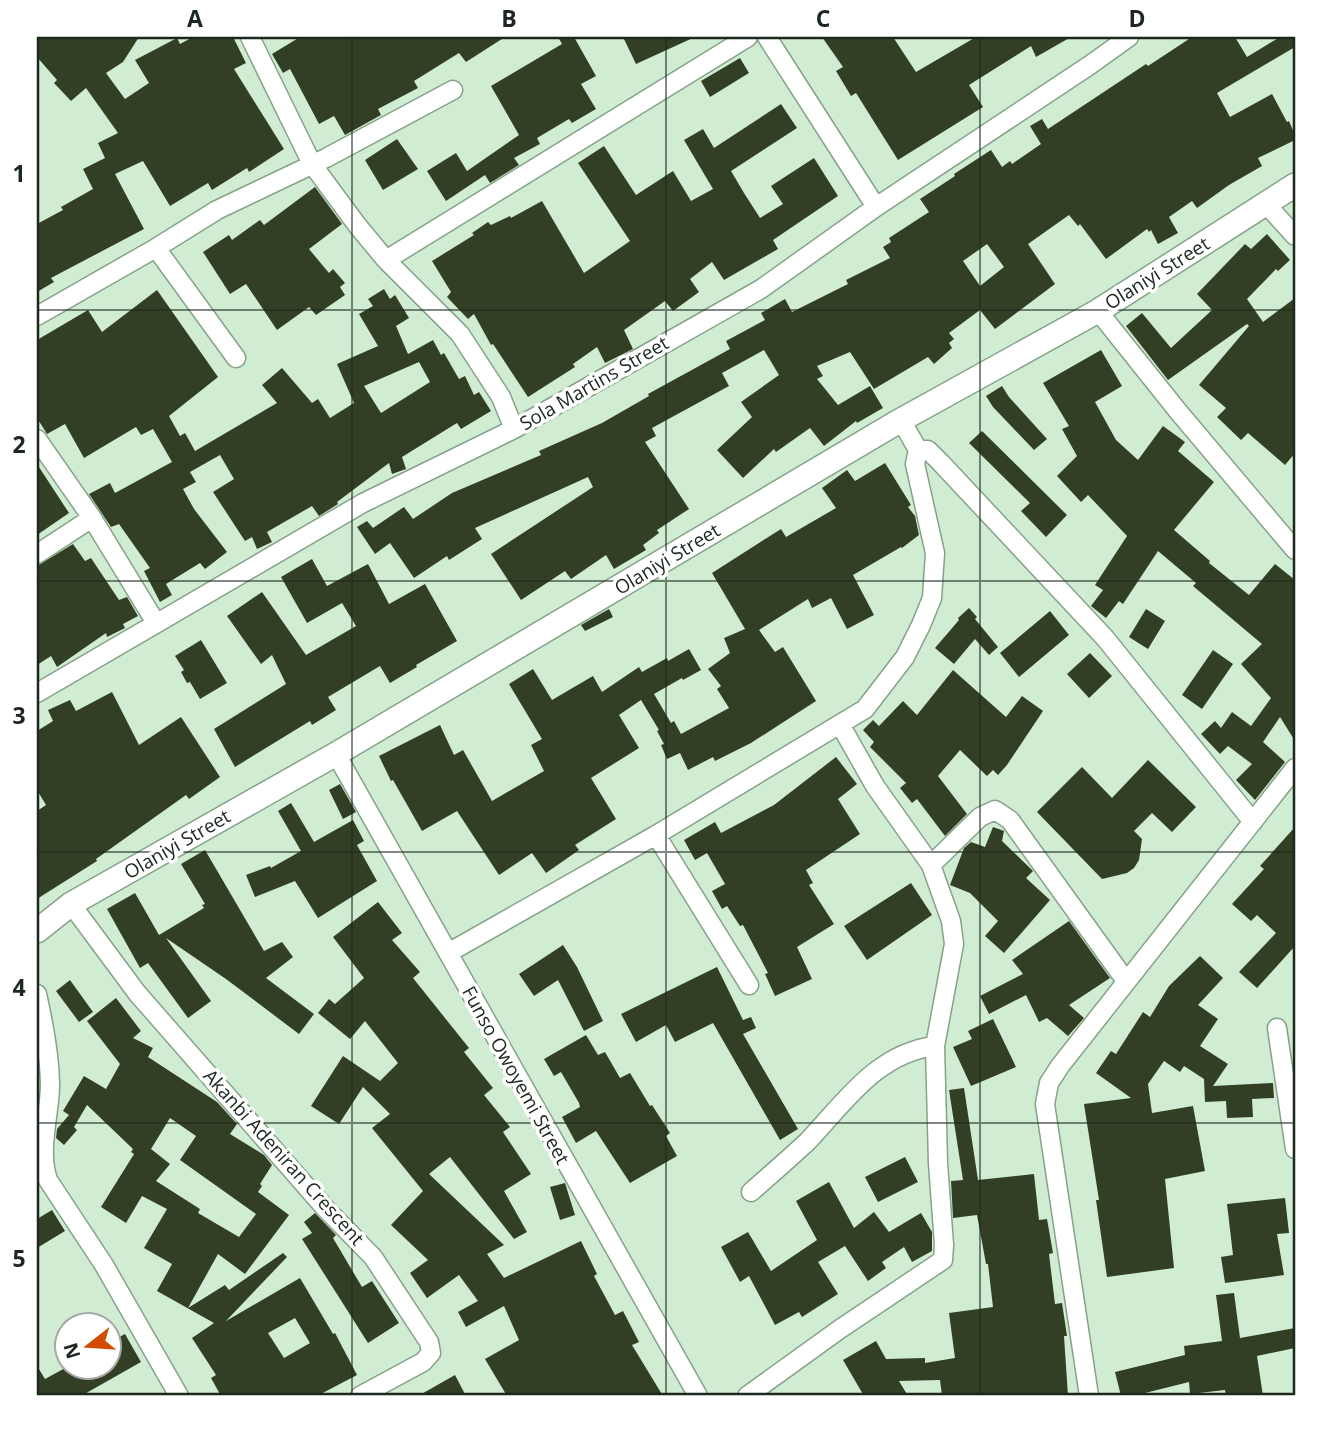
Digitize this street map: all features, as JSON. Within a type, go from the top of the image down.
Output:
[{"type":"street","points":[[250,37],[312,164],[386,260],[460,334],[501,397],[514,429]]},
{"type":"street","points":[[386,260],[748,37]]},
{"type":"street","points":[[766,37],[876,207]]},
{"type":"street","name":"Sola Martins Street","points":[[37,693],[363,503],[514,429],[761,289],[876,207],[1129,37]]},
{"type":"street","points":[[37,316],[217,210],[453,90]]},
{"type":"street","name":"Olaniyi Street","points":[[37,930],[71,904],[336,754],[901,420],[1098,311],[1295,185]]},
{"type":"street","points":[[1266,204],[1295,236]]},
{"type":"street","points":[[156,248],[236,358]]},
{"type":"street","points":[[1098,311],[1295,550]]},
{"type":"street","points":[[447,953],[656,835],[841,726],[865,709],[905,656],[932,598],[934,553],[915,464],[918,450],[901,420]]},
{"type":"street","points":[[37,439],[92,518],[156,624]]},
{"type":"street","points":[[918,450],[928,450],[941,463],[1105,638],[1253,822]]},
{"type":"street","points":[[37,554],[92,518]]},
{"type":"street","points":[[747,1396],[943,1260],[934,1046],[954,944],[951,921],[931,865],[875,786],[841,726]]},
{"type":"street","name":"Funso Owoyemi Street","points":[[336,754],[698,1396]]},
{"type":"street","points":[[1089,1396],[1045,1104],[1049,1083],[1295,768]]},
{"type":"street","points":[[931,865],[980,817],[995,810],[1010,820],[1126,981]]},
{"type":"street","points":[[656,835],[749,985]]},
{"type":"street","name":"Akanbi Adeniran Crescent","points":[[71,904],[137,993],[326,1209],[373,1257],[429,1342],[431,1353],[423,1362],[360,1396]]},
{"type":"street","points":[[37,994],[45,1030],[50,1086],[43,1166],[48,1180],[104,1265],[179,1396]]},
{"type":"street","points":[[1277,1028],[1295,1149]]},
{"type":"street","points":[[751,1192],[807,1141],[855,1089],[892,1059],[920,1047],[934,1046]]},
{"type":"building","points":[[37,37],[139,37],[123,62],[106,73],[125,99],[149,83],[135,60],[177,38],[180,44],[193,37],[233,37],[246,63],[234,69],[284,149],[249,172],[247,168],[212,190],[208,183],[170,206],[143,161],[115,174],[144,229],[51,278],[54,282],[37,292],[37,224],[93,189],[83,169],[105,158],[98,143],[118,133],[86,88],[71,101],[54,83],[57,80],[37,57]]},
{"type":"building","points":[[300,37],[505,37],[466,62],[459,53],[414,81],[418,88],[378,109],[381,115],[345,135],[334,116],[319,124],[290,69],[283,73],[272,54]]},
{"type":"building","points":[[558,37],[574,37],[596,76],[581,84],[596,109],[572,123],[569,119],[537,138],[540,144],[514,158],[519,165],[490,183],[485,175],[446,201],[427,171],[456,153],[467,171],[519,135],[491,86],[562,44]]},
{"type":"building","points":[[623,37],[695,37],[636,64]]},
{"type":"building","points":[[822,37],[893,37],[916,72],[976,37],[1071,37],[1036,57],[1031,46],[969,85],[983,107],[898,160],[856,93],[851,96],[836,71],[843,67]]},
{"type":"building","points":[[1192,37],[1235,37],[1247,57],[1280,37],[1295,37],[1295,47],[1217,93],[1230,117],[1272,94],[1287,122],[1289,121],[1295,140],[1258,158],[1262,166],[1197,208],[1192,201],[1169,217],[1178,233],[1158,244],[1151,230],[1149,232],[1147,229],[1106,259],[1080,224],[1078,226],[1069,215],[1028,244],[1055,284],[995,329],[980,310],[949,333],[954,339],[949,343],[952,348],[934,364],[928,357],[874,389],[850,352],[817,366],[823,376],[817,379],[838,405],[870,386],[883,408],[857,423],[856,421],[824,446],[810,428],[776,452],[774,449],[743,478],[717,450],[752,417],[741,402],[779,375],[764,350],[722,373],[729,386],[652,428],[656,436],[645,442],[689,509],[657,530],[659,533],[643,545],[646,550],[614,569],[606,555],[571,579],[565,571],[521,600],[491,554],[593,487],[588,477],[475,528],[482,539],[449,560],[447,556],[414,578],[390,543],[375,554],[357,527],[367,521],[373,528],[404,507],[413,519],[452,493],[541,455],[539,451],[602,423],[730,349],[726,341],[765,320],[761,313],[785,299],[792,312],[848,284],[846,280],[890,258],[883,247],[891,242],[889,238],[929,212],[920,199],[955,176],[954,174],[991,150],[1002,167],[1010,161],[1012,164],[1041,144],[1030,126],[1042,119],[1048,129],[1146,64],[1148,66]],"holes":[[[987,244],[1004,267],[980,286],[963,261]]]},
{"type":"building","points":[[740,58],[749,73],[710,97],[701,81]]},
{"type":"building","points":[[781,104],[797,128],[731,171],[744,193],[760,218],[783,204],[771,186],[814,158],[838,196],[773,240],[778,249],[724,280],[712,262],[690,279],[699,292],[673,311],[665,301],[624,330],[633,349],[605,363],[597,347],[573,364],[575,367],[528,397],[493,344],[491,345],[474,314],[468,319],[447,297],[451,292],[432,261],[474,235],[472,233],[488,222],[491,225],[510,216],[511,218],[542,201],[584,273],[630,241],[578,163],[604,146],[636,195],[673,171],[691,201],[713,189],[684,140],[703,129],[714,148]]},
{"type":"building","points":[[397,139],[418,169],[383,190],[365,160]]},
{"type":"building","points":[[315,187],[342,224],[309,249],[329,273],[333,269],[345,283],[340,287],[345,295],[316,315],[309,307],[277,330],[246,284],[230,294],[203,252],[229,235],[232,240],[260,220],[264,225]]},
{"type":"building","points":[[1267,234],[1290,260],[1278,271],[1276,269],[1247,299],[1263,322],[1295,298],[1295,453],[1285,465],[1248,433],[1241,440],[1217,417],[1226,408],[1199,385],[1249,326],[1247,324],[1168,380],[1126,326],[1142,313],[1171,348],[1212,310],[1197,294],[1245,244],[1251,249]]},
{"type":"building","points":[[384,289],[390,299],[395,295],[409,318],[396,326],[408,354],[433,340],[459,379],[465,376],[474,395],[479,392],[491,411],[461,429],[457,423],[402,457],[406,469],[392,474],[389,463],[319,516],[312,506],[267,532],[272,542],[257,549],[252,537],[245,541],[213,492],[234,479],[220,455],[190,472],[196,482],[183,489],[194,509],[227,552],[205,569],[200,563],[166,584],[172,595],[160,602],[144,571],[150,568],[119,524],[111,527],[89,494],[110,483],[115,493],[172,462],[153,429],[141,435],[136,427],[84,458],[65,424],[47,434],[37,418],[37,340],[88,310],[102,332],[157,290],[218,377],[169,416],[180,436],[185,433],[195,451],[277,403],[262,385],[282,368],[312,403],[318,399],[330,418],[354,403],[337,364],[378,346],[359,314],[373,306],[368,299]],"holes":[[[419,362],[430,382],[381,413],[364,386]]]},
{"type":"building","points":[[1101,350],[1122,386],[1095,402],[1116,440],[1138,460],[1163,426],[1185,442],[1178,451],[1214,482],[1174,530],[1249,595],[1275,564],[1295,580],[1295,741],[1280,717],[1263,742],[1285,762],[1255,800],[1236,780],[1252,764],[1228,746],[1220,754],[1201,734],[1215,721],[1221,728],[1232,712],[1251,726],[1271,698],[1241,664],[1262,644],[1193,586],[1196,583],[1158,551],[1123,604],[1119,601],[1106,618],[1091,606],[1103,590],[1095,585],[1127,536],[1088,495],[1081,502],[1057,476],[1077,456],[1062,429],[1069,426],[1043,383]]},
{"type":"building","points":[[1002,386],[1047,439],[1034,450],[986,396]]},
{"type":"building","points":[[982,431],[1067,515],[1046,537],[1021,511],[1030,503],[969,443]]},
{"type":"building","points":[[885,463],[911,505],[908,507],[915,516],[919,535],[902,548],[853,575],[874,615],[847,629],[831,598],[812,608],[808,599],[759,630],[775,652],[783,647],[816,701],[751,743],[715,761],[713,757],[688,770],[680,753],[667,759],[661,745],[664,744],[657,731],[659,730],[641,700],[619,715],[639,748],[591,778],[616,819],[575,845],[579,850],[546,873],[532,853],[499,875],[457,811],[422,831],[379,756],[440,725],[454,755],[463,750],[492,801],[544,771],[531,745],[542,739],[509,684],[533,669],[552,700],[593,676],[602,692],[639,667],[642,672],[689,649],[701,670],[654,694],[671,723],[674,721],[681,734],[729,708],[717,689],[721,686],[708,669],[730,653],[724,638],[745,629],[712,573],[781,529],[786,537],[836,508],[822,488],[847,470],[855,481]]},
{"type":"building","points":[[37,464],[69,513],[37,535]]},
{"type":"building","points":[[73,544],[85,561],[91,558],[119,600],[127,597],[138,616],[123,624],[125,628],[107,637],[106,633],[57,667],[51,656],[37,665],[37,566]]},
{"type":"building","points":[[312,559],[327,586],[368,564],[389,604],[425,584],[457,641],[390,683],[380,666],[328,697],[336,710],[312,725],[310,721],[235,767],[214,729],[286,684],[272,655],[261,664],[227,616],[262,592],[306,655],[356,626],[342,603],[307,623],[281,577]]},
{"type":"building","points":[[969,608],[998,647],[989,655],[975,639],[954,664],[935,648]]},
{"type":"building","points":[[609,609],[613,617],[585,631],[581,625]]},
{"type":"building","points":[[1146,609],[1165,621],[1148,649],[1129,637]]},
{"type":"building","points":[[1050,611],[1069,635],[1019,677],[1000,653]]},
{"type":"building","points":[[201,640],[227,683],[200,699],[190,682],[187,683],[181,672],[184,670],[175,656]]},
{"type":"building","points":[[1213,650],[1233,664],[1202,709],[1182,695]]},
{"type":"building","points":[[1090,653],[1112,676],[1089,698],[1067,674]]},
{"type":"building","points":[[953,670],[1006,717],[1022,696],[1043,711],[998,775],[993,770],[987,776],[960,750],[938,776],[967,814],[945,836],[917,799],[912,803],[900,788],[906,783],[870,747],[874,742],[863,730],[873,720],[879,726],[903,701],[917,715]]},
{"type":"building","points":[[112,692],[139,745],[181,717],[220,777],[189,799],[186,795],[96,859],[97,861],[37,899],[37,811],[46,805],[37,790],[37,731],[53,721],[48,710],[70,700],[76,711]]},
{"type":"building","points":[[836,757],[857,784],[838,799],[860,834],[806,870],[813,883],[809,885],[834,924],[797,947],[812,979],[775,996],[765,974],[768,973],[743,925],[740,926],[727,906],[722,909],[712,891],[725,884],[707,853],[695,860],[684,840],[715,822],[721,833],[774,805]]},
{"type":"building","points":[[1148,760],[1196,807],[1172,832],[1152,813],[1134,831],[1142,839],[1139,860],[1134,868],[1127,873],[1102,879],[1037,812],[1082,767],[1112,798]]},
{"type":"building","points":[[340,784],[356,812],[343,819],[329,790]]},
{"type":"building","points":[[291,803],[314,842],[353,820],[364,841],[357,845],[377,881],[318,918],[295,881],[255,897],[246,875],[270,866],[271,868],[301,851],[278,811]]},
{"type":"building","points":[[993,827],[1004,831],[1002,841],[1033,871],[1026,878],[1050,900],[1004,953],[985,936],[998,921],[970,893],[950,885],[964,848],[971,842],[985,847]]},
{"type":"building","points":[[1295,827],[1295,946],[1257,988],[1239,972],[1276,933],[1257,915],[1251,921],[1232,904],[1264,869],[1260,866]]},
{"type":"building","points":[[205,850],[264,951],[282,942],[293,957],[266,978],[314,1014],[299,1034],[166,938],[211,1001],[188,1018],[148,963],[140,968],[107,909],[135,893],[159,935],[204,908],[202,905],[205,904],[181,864]]},
{"type":"building","points":[[911,883],[932,915],[867,960],[844,926]]},
{"type":"building","points":[[378,902],[402,933],[392,940],[420,972],[413,978],[469,1048],[464,1052],[493,1088],[484,1095],[510,1127],[503,1132],[531,1174],[504,1191],[527,1232],[514,1239],[450,1157],[429,1174],[504,1245],[487,1254],[504,1278],[581,1241],[597,1274],[594,1276],[615,1315],[623,1311],[639,1342],[632,1345],[663,1396],[507,1396],[485,1359],[519,1340],[504,1306],[466,1327],[458,1312],[478,1301],[459,1275],[427,1298],[410,1273],[428,1260],[391,1225],[423,1191],[372,1128],[390,1114],[363,1087],[339,1124],[311,1106],[343,1056],[380,1081],[398,1063],[365,1021],[350,1039],[318,1013],[329,999],[335,1004],[364,978],[333,937]]},
{"type":"building","points":[[1069,921],[1110,978],[1069,1005],[1084,1018],[1068,1036],[1047,1018],[1039,1022],[1026,995],[989,1014],[980,996],[1023,974],[1012,960]]},
{"type":"building","points":[[563,945],[577,967],[603,1021],[584,1031],[558,980],[534,996],[519,974]]},
{"type":"building","points":[[1200,956],[1223,978],[1198,1005],[1218,1019],[1200,1046],[1228,1064],[1213,1086],[1273,1083],[1274,1098],[1252,1099],[1253,1117],[1227,1118],[1226,1101],[1205,1102],[1204,1079],[1184,1066],[1180,1072],[1164,1061],[1148,1084],[1152,1113],[1193,1106],[1205,1171],[1165,1179],[1174,1268],[1107,1277],[1096,1200],[1099,1200],[1084,1104],[1131,1098],[1096,1073],[1111,1051],[1116,1054],[1143,1012],[1150,1017],[1169,986]]},
{"type":"building","points":[[717,967],[743,1020],[751,1017],[756,1028],[743,1034],[798,1129],[780,1140],[713,1023],[675,1042],[666,1025],[636,1042],[621,1014]]},
{"type":"building","points":[[70,980],[93,1012],[79,1022],[56,991]]},
{"type":"building","points":[[116,998],[141,1031],[133,1038],[153,1048],[148,1057],[217,1102],[237,1124],[230,1134],[264,1155],[272,1165],[258,1192],[289,1215],[245,1274],[218,1254],[188,1308],[225,1285],[229,1290],[283,1253],[287,1257],[226,1321],[300,1278],[333,1334],[335,1333],[357,1375],[317,1396],[221,1396],[211,1378],[216,1375],[192,1338],[214,1323],[157,1291],[172,1264],[144,1248],[167,1209],[142,1196],[126,1223],[101,1207],[134,1154],[131,1152],[133,1149],[87,1105],[74,1127],[77,1130],[64,1145],[56,1138],[57,1129],[69,1115],[63,1111],[84,1076],[106,1089],[120,1064],[87,1021]],"holes":[[[170,1118],[196,1136],[180,1160],[256,1214],[239,1237],[198,1213],[200,1209],[156,1181],[170,1164],[151,1149]],[[295,1318],[310,1343],[284,1358],[268,1333]]]},
{"type":"building","points":[[993,1019],[1016,1067],[971,1086],[953,1047],[972,1039],[968,1031]]},
{"type":"building","points":[[586,1035],[598,1055],[605,1052],[620,1078],[630,1073],[670,1133],[666,1136],[677,1156],[630,1183],[596,1131],[576,1143],[562,1117],[580,1107],[579,1103],[561,1072],[554,1076],[544,1059]]},
{"type":"building","points":[[964,1088],[978,1180],[1034,1174],[1039,1220],[1047,1219],[1053,1253],[1049,1254],[1055,1304],[1062,1303],[1067,1336],[1064,1336],[1068,1396],[942,1396],[940,1380],[899,1381],[908,1396],[864,1396],[843,1360],[876,1341],[886,1359],[925,1358],[925,1363],[955,1358],[949,1313],[993,1307],[988,1264],[977,1215],[953,1218],[951,1181],[963,1180],[949,1090]]},
{"type":"building","points":[[905,1157],[918,1182],[878,1202],[865,1177]]},
{"type":"building","points":[[829,1182],[854,1228],[874,1212],[889,1232],[921,1213],[932,1232],[932,1251],[912,1262],[904,1247],[882,1262],[886,1268],[868,1281],[845,1246],[818,1262],[838,1294],[802,1317],[799,1312],[775,1325],[749,1276],[740,1282],[721,1247],[748,1232],[771,1271],[817,1240],[796,1201]]},
{"type":"building","points":[[565,1183],[575,1215],[560,1220],[550,1187]]},
{"type":"building","points":[[1285,1198],[1289,1233],[1277,1234],[1284,1275],[1225,1283],[1221,1257],[1233,1255],[1227,1204]]},
{"type":"building","points":[[52,1210],[65,1231],[37,1248],[37,1219]]},
{"type":"building","points":[[315,1213],[336,1235],[333,1238],[362,1287],[372,1281],[399,1323],[368,1343],[302,1239],[312,1233],[304,1222]]},
{"type":"building","points":[[1234,1293],[1240,1338],[1295,1328],[1295,1348],[1257,1356],[1263,1396],[1226,1396],[1225,1390],[1190,1394],[1189,1382],[1133,1396],[1121,1396],[1115,1372],[1185,1355],[1184,1346],[1222,1341],[1216,1295]]},
{"type":"building","points":[[125,1334],[141,1362],[122,1373],[122,1336]]},
{"type":"building","points":[[37,1366],[45,1379],[52,1375],[52,1380],[109,1380],[81,1396],[37,1396]]},
{"type":"building","points":[[455,1375],[466,1396],[418,1396]]}]
